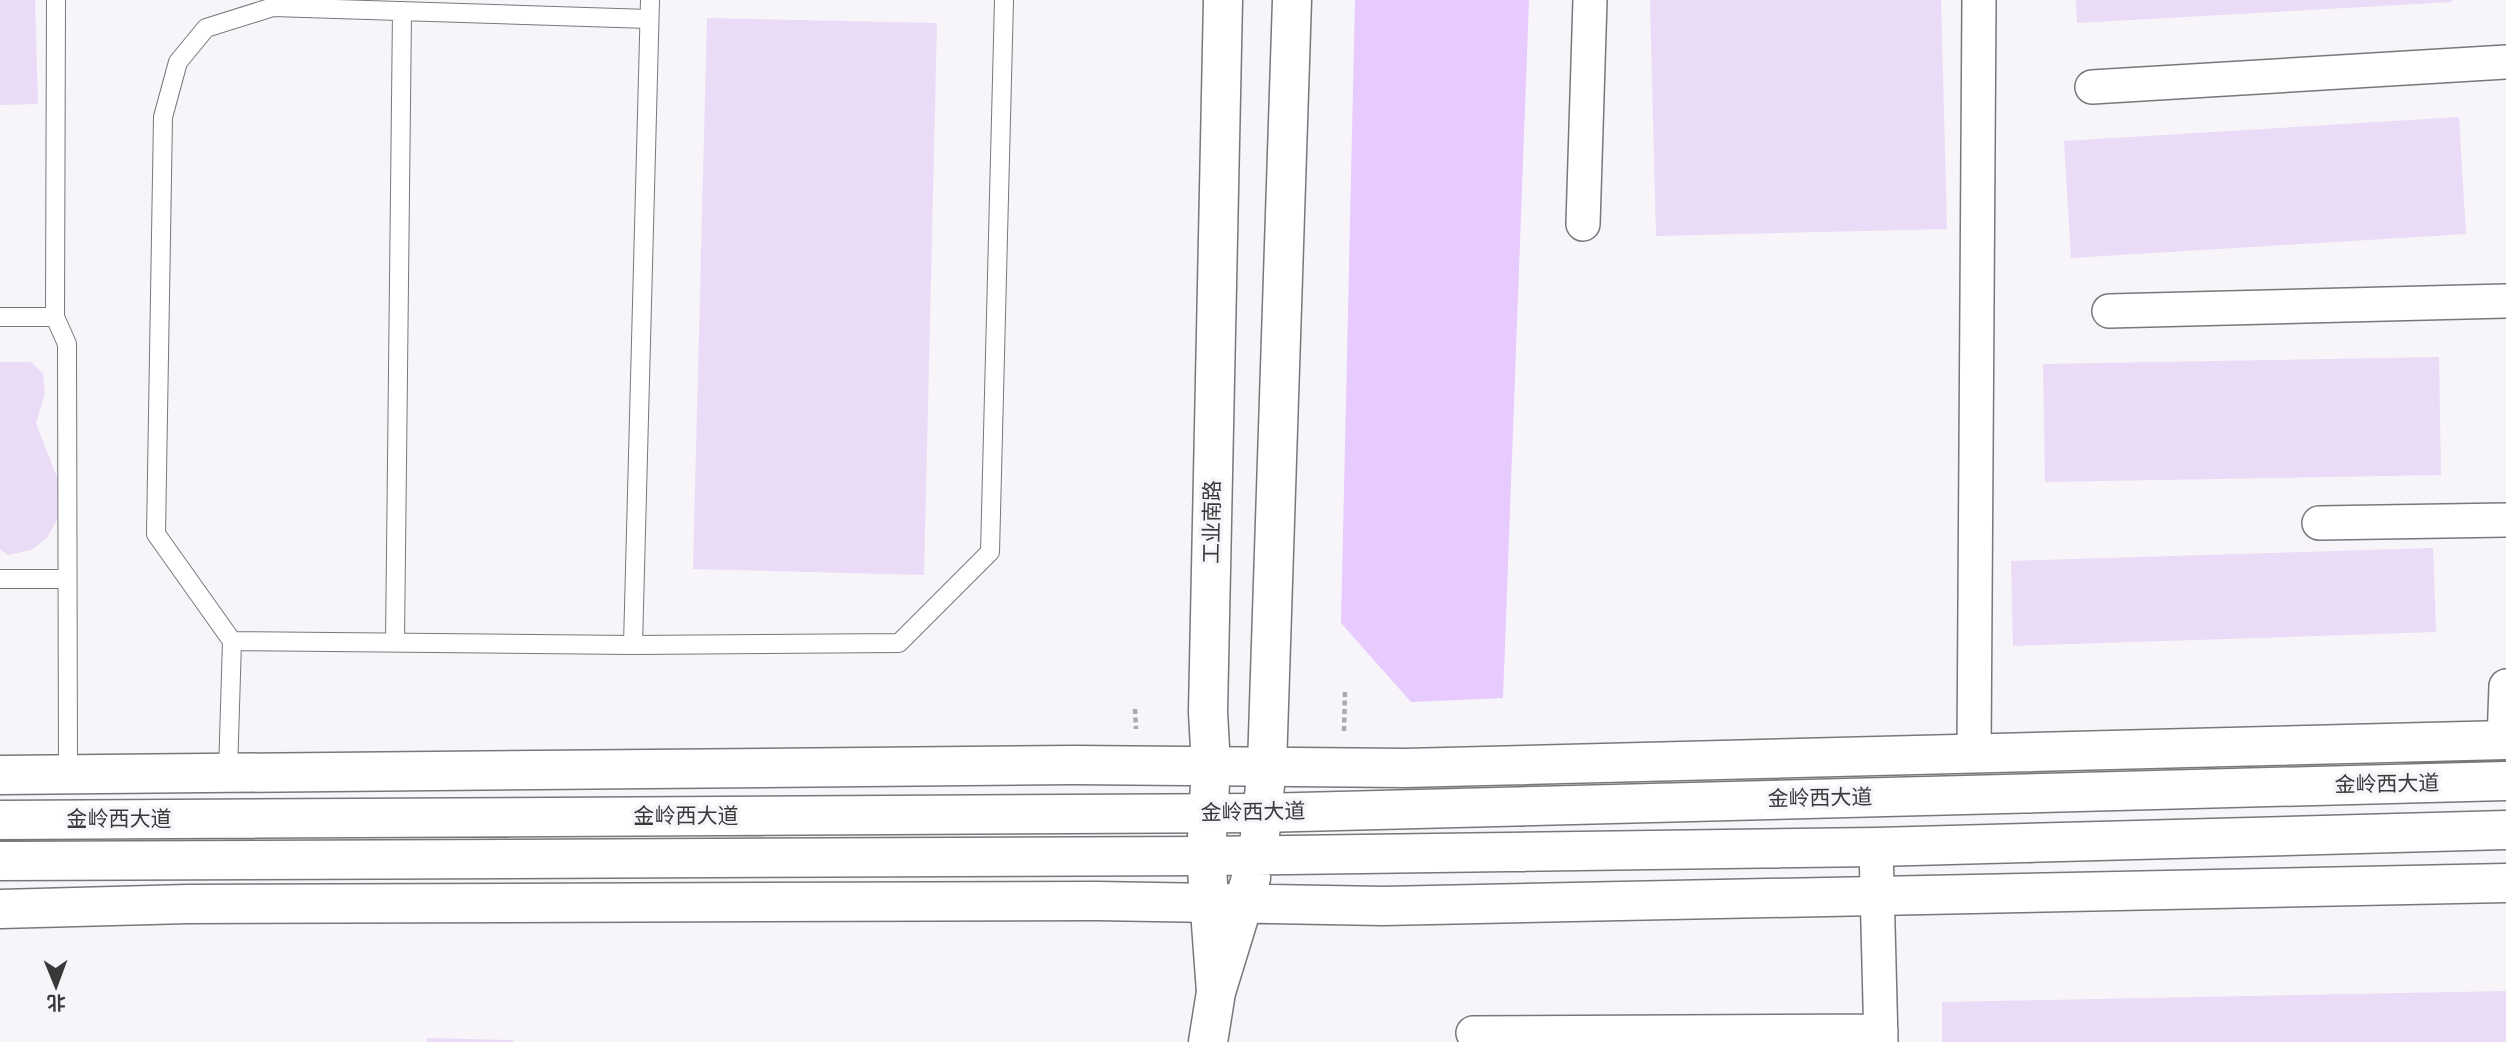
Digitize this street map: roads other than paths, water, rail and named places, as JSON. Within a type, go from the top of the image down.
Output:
[{"type":"main road","name":"工业南路","points":[[1208,1042],[1226,903],[1206,856],[1211,766],[1208,712],[1223,0]]},
{"type":"main road","points":[[1226,903],[1258,855],[1267,766],[1292,0]]},
{"type":"main road","points":[[0,775],[1061,765],[1405,768],[2505,741]]},
{"type":"main road","name":"金岭西大道","points":[[0,820],[1263,813],[2506,782]]},
{"type":"main road","name":"金岭西大道","points":[[0,861],[1206,856],[1876,847],[2506,830]]},
{"type":"main road","points":[[0,909],[188,904],[1082,901],[1382,906],[2506,883]]},
{"type":"street","points":[[1583,224],[1590,0]]},
{"type":"street","points":[[1974,753],[1979,0]]},
{"type":"street","points":[[2092,87],[2506,62]]},
{"type":"street","points":[[2109,311],[2506,301]]},
{"type":"street","points":[[2319,523],[2506,520]]},
{"type":"street","points":[[2505,741],[2506,686]]},
{"type":"street","points":[[1473,1033],[1881,1036],[1876,847]]},
{"type":"lane","points":[[56,0],[55,317],[67,344],[68,774]]},
{"type":"lane","points":[[633,645],[650,0]]},
{"type":"lane","points":[[232,641],[633,645],[899,643],[990,552],[1004,0]]},
{"type":"lane","points":[[228,773],[232,641],[156,534],[163,117],[178,62],[206,28],[273,7],[649,19]]},
{"type":"lane","points":[[395,642],[402,11]]},
{"type":"lane","points":[[0,317],[55,317]]},
{"type":"lane","points":[[0,579],[67,579]]}]
